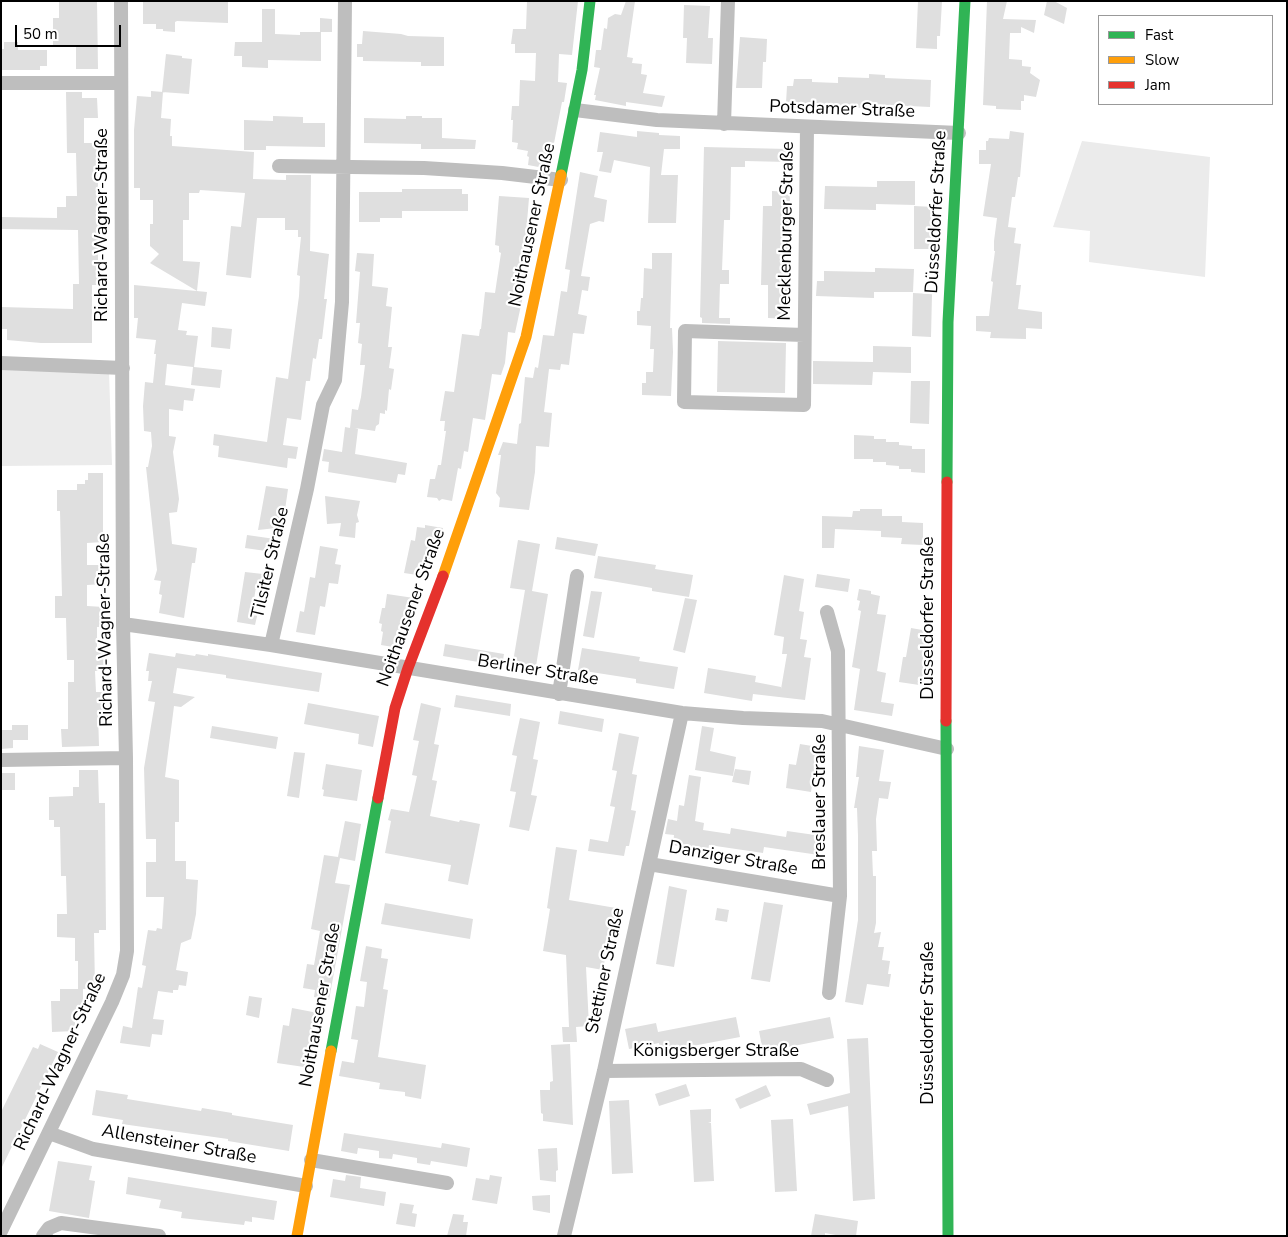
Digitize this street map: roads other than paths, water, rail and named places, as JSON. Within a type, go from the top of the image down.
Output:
[{"type":"street","name":"Richard-Wagner-Straße","points":[[1,1231],[112,1002],[123,975],[127,951],[123,624],[121,1]]},
{"type":"street","name":"Tilsiter Straße","points":[[271,645],[307,488],[323,405],[335,380],[342,302],[344,1]]},
{"type":"street","name":"Noithausener Straße","points":[[297,1236],[388,741],[408,668],[441,582],[521,355],[531,318],[575,110],[590,1]]},
{"type":"street","points":[[724,124],[728,1]]},
{"type":"street","name":"Düsseldorfer Straße","points":[[948,1236],[948,322],[965,1]]},
{"type":"street","points":[[1,83],[121,83]]},
{"type":"street","name":"Potsdamer Straße","points":[[575,110],[639,118],[724,124],[959,133]]},
{"type":"street","name":"Mecklenburger Straße","points":[[804,335],[685,331],[684,402],[804,405],[807,127]]},
{"type":"street","points":[[279,166],[466,170],[561,180]]},
{"type":"street","points":[[1,363],[123,368]]},
{"type":"street","points":[[559,694],[577,576]]},
{"type":"street","name":"Breslauer Straße","points":[[827,612],[838,651],[840,896],[829,993]]},
{"type":"street","name":"Berliner Straße","points":[[123,624],[271,645],[682,713],[743,718],[812,720],[839,724],[947,749]]},
{"type":"street","name":"Stettiner Straße","points":[[564,1236],[604,1071],[682,713]]},
{"type":"street","points":[[1,760],[126,758]]},
{"type":"street","name":"Danziger Straße","points":[[648,864],[840,896]]},
{"type":"street","name":"Königsberger Straße","points":[[604,1071],[801,1069],[827,1080]]},
{"type":"street","name":"Allensteiner Straße","points":[[49,1133],[93,1149],[306,1186]]},
{"type":"street","points":[[311,1160],[447,1183]]},
{"type":"street","points":[[43,1236],[49,1228],[61,1224],[159,1236]]}]
